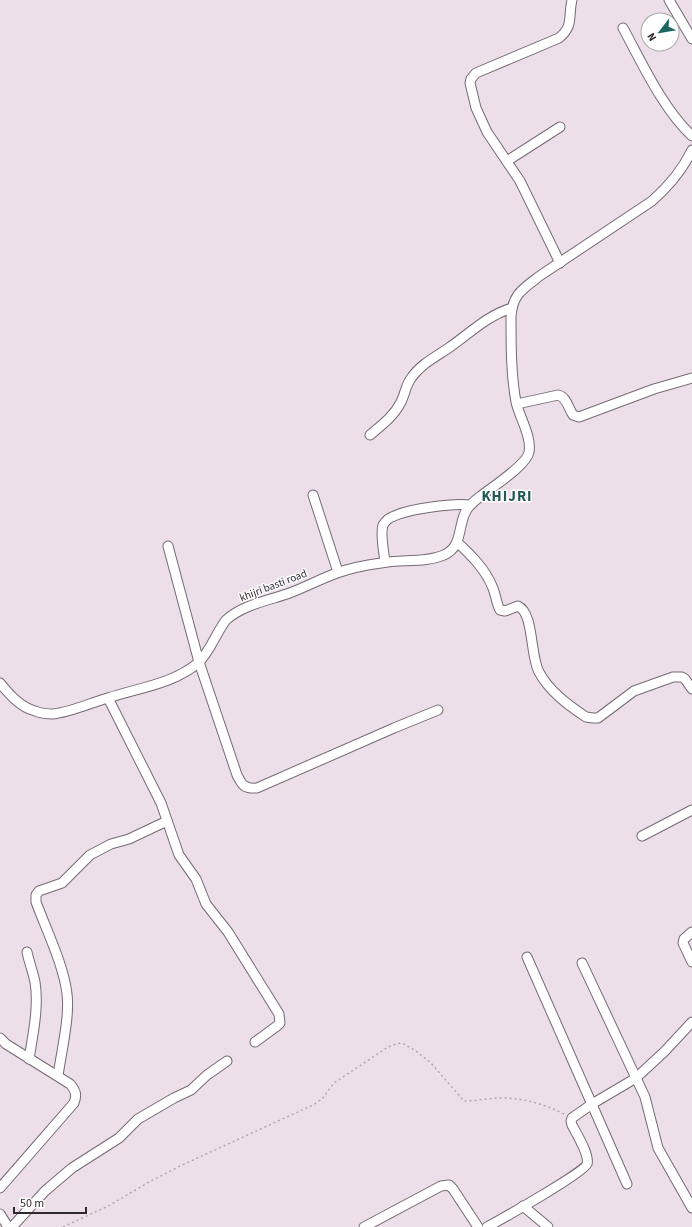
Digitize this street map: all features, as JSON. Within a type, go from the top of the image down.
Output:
[{"type":"street","points":[[560,263],[520,181],[486,132],[471,88],[471,79],[476,74],[559,38],[568,28],[572,0]]},
{"type":"street","points":[[669,0],[692,39]]},
{"type":"street","points":[[623,28],[658,91],[680,124],[692,136]]},
{"type":"street","points":[[507,161],[560,127]]},
{"type":"street","points":[[692,150],[678,174],[652,201],[541,275],[525,287],[517,296],[512,308],[514,384],[517,404],[530,448],[528,456],[525,460],[470,505],[464,514],[457,542],[469,554],[488,578],[500,610],[505,611],[518,606],[522,608],[529,622],[535,664],[540,674],[550,688],[586,717],[598,718],[634,691],[673,677],[689,676],[692,689]]},
{"type":"street","points":[[370,435],[391,416],[401,403],[407,386],[414,374],[481,324],[498,313],[512,308]]},
{"type":"street","points":[[517,404],[558,395],[565,399],[573,415],[579,416],[654,389],[692,378]]},
{"type":"street","points":[[313,495],[338,572]]},
{"type":"street","points":[[385,562],[382,531],[384,523],[391,517],[415,510],[452,504],[470,505]]},
{"type":"street","name":"khijri basti road","points":[[0,683],[11,696],[22,705],[34,711],[52,714],[68,711],[165,682],[182,674],[199,662],[221,627],[231,616],[243,609],[288,594],[338,572],[385,562],[434,558],[449,552],[457,542]]},
{"type":"street","points":[[168,546],[199,662],[237,775],[242,784],[249,789],[257,788],[438,710]]},
{"type":"street","points":[[108,698],[161,803],[179,855],[196,879],[206,904],[228,932],[280,1014],[280,1023],[255,1042]]},
{"type":"street","points":[[642,836],[692,810]]},
{"type":"street","points":[[58,1076],[67,1014],[67,996],[65,981],[36,902],[36,895],[39,891],[62,883],[90,855],[111,844],[129,839],[167,821]]},
{"type":"street","points":[[692,932],[684,939],[683,943],[692,962]]},
{"type":"street","points":[[27,952],[35,982],[36,1000],[35,1025],[29,1059]]},
{"type":"street","points":[[527,957],[628,1184]]},
{"type":"street","points":[[582,963],[645,1097],[658,1148],[692,1208]]},
{"type":"street","points":[[487,1227],[570,1178],[587,1166],[587,1156],[572,1125],[572,1118],[592,1104],[636,1078],[692,1022]]},
{"type":"street","points":[[0,1038],[6,1044],[70,1084],[75,1090],[77,1096],[74,1102],[0,1188]]},
{"type":"street","points":[[12,1227],[45,1191],[72,1168],[119,1138],[138,1119],[191,1090],[207,1075],[227,1061]]},
{"type":"street","points":[[364,1227],[431,1191],[446,1185],[450,1185],[453,1189],[475,1226]]},
{"type":"street","points":[[523,1206],[548,1227]]},
{"type":"street","points":[[0,1214],[8,1227]]},
{"type":"path","points":[[63,1227],[108,1206],[180,1166],[313,1105],[322,1100],[334,1083],[343,1076],[388,1047],[396,1044],[402,1043],[416,1051],[431,1063],[464,1101],[500,1098],[531,1101],[546,1105],[572,1118]]},
{"type":"district","name":"KHIJRI","points":[[507,496]]}]
